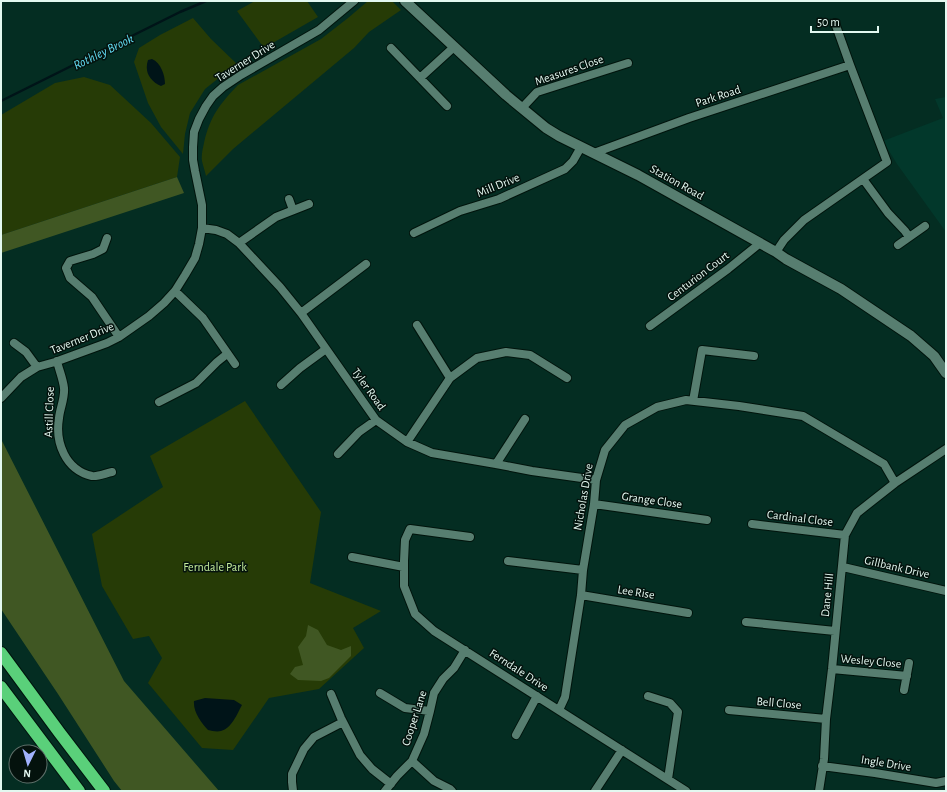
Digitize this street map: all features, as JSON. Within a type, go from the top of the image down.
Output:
[{"type":"highway","points":[[1,653],[104,791]]},
{"type":"highway","points":[[1,687],[79,791]]},
{"type":"street","name":"Taverner Drive","points":[[1,398],[21,377],[37,367],[108,343],[119,337],[149,316],[175,291],[195,258],[202,228],[202,205],[194,165],[193,147],[194,132],[206,106],[213,96],[224,87],[246,72],[319,30],[354,1]]},
{"type":"street","name":"Station Road","points":[[405,1],[506,95],[546,128],[559,136],[638,175],[841,289],[911,336],[934,356],[946,373]]},
{"type":"street","points":[[776,252],[784,240],[804,220],[887,162],[835,23]]},
{"type":"street","points":[[420,78],[454,47]]},
{"type":"street","points":[[391,48],[447,106]]},
{"type":"street","name":"Measures Close","points":[[522,108],[537,92],[628,63]]},
{"type":"street","name":"Park Road","points":[[594,153],[688,118],[850,65]]},
{"type":"street","name":"Mill Drive","points":[[414,233],[460,211],[499,199],[565,169],[573,161],[581,147]]},
{"type":"street","points":[[863,179],[888,213],[909,237]]},
{"type":"street","points":[[289,199],[293,210]]},
{"type":"street","points":[[240,243],[276,217],[309,204]]},
{"type":"street","points":[[898,245],[925,226]]},
{"type":"street","name":"Tyler Road","points":[[202,228],[216,230],[227,234],[240,243],[280,287],[301,313],[376,420],[407,442],[432,453],[532,471],[596,480]]},
{"type":"street","points":[[107,238],[102,249],[93,254],[70,261],[66,268],[70,278],[92,297],[119,337]]},
{"type":"street","name":"Centurion Court","points":[[650,326],[728,269],[759,244]]},
{"type":"street","points":[[301,313],[366,264]]},
{"type":"street","points":[[175,291],[203,318],[235,364]]},
{"type":"street","points":[[417,326],[450,378]]},
{"type":"street","points":[[14,343],[26,352],[37,367]]},
{"type":"street","points":[[280,385],[326,349]]},
{"type":"street","points":[[693,401],[702,350],[754,356]]},
{"type":"street","points":[[407,442],[450,378],[477,358],[506,352],[530,355],[567,378]]},
{"type":"street","points":[[159,402],[196,383],[217,362],[228,354]]},
{"type":"street","name":"Astill Close","points":[[57,361],[64,388],[59,418],[58,435],[60,446],[67,459],[78,471],[93,476],[112,472]]},
{"type":"street","name":"Nicholas Drive","points":[[559,710],[565,697],[594,504],[596,480],[605,450],[625,425],[657,407],[686,400],[739,406],[803,416],[884,464],[895,483]]},
{"type":"street","points":[[338,454],[359,432],[376,420]]},
{"type":"street","points":[[496,464],[525,420]]},
{"type":"street","name":"Dane Hill","points":[[819,791],[843,567],[845,535],[857,513],[895,483],[946,449]]},
{"type":"street","name":"Grange Close","points":[[594,504],[707,520]]},
{"type":"street","name":"Cardinal Close","points":[[752,524],[845,535]]},
{"type":"street","name":"Ferndale Drive","points":[[470,537],[410,529],[406,540],[404,586],[415,614],[434,631],[686,791]]},
{"type":"street","points":[[352,557],[404,567]]},
{"type":"street","points":[[508,561],[583,570]]},
{"type":"street","name":"Gillbank Drive","points":[[843,567],[946,591]]},
{"type":"street","name":"Lee Rise","points":[[581,595],[688,613]]},
{"type":"street","points":[[746,622],[836,631]]},
{"type":"street","name":"Cooper Lane","points":[[385,791],[412,761],[424,734],[434,693],[443,679],[454,668],[465,650]]},
{"type":"street","name":"Wesley Close","points":[[904,690],[909,663]]},
{"type":"street","name":"Wesley Close","points":[[832,669],[907,676]]},
{"type":"street","points":[[331,694],[360,755],[372,769],[391,784]]},
{"type":"street","points":[[380,694],[405,708],[430,711]]},
{"type":"street","points":[[516,735],[537,696]]},
{"type":"street","points":[[648,696],[670,703],[678,712],[668,779]]},
{"type":"street","name":"Bell Close","points":[[729,710],[826,719]]},
{"type":"street","points":[[293,791],[292,774],[304,749],[314,737],[343,722]]},
{"type":"street","points":[[595,791],[622,750]]},
{"type":"street","points":[[412,761],[434,781],[452,791]]},
{"type":"street","name":"Ingle Drive","points":[[822,766],[936,783],[946,781]]},
{"type":"shaded area","points":[[152,59],[158,63],[163,73],[165,84],[161,86],[151,79],[147,72],[148,60]]},
{"type":"shaded area","points":[[946,97],[946,232],[897,164],[883,141],[943,118],[935,99]]},
{"type":"shaded area","points":[[177,177],[184,193],[1,253],[1,235]]},
{"type":"shaded area","points":[[1,439],[124,681],[219,791],[122,791],[1,609]]},
{"type":"shaded area","points":[[308,625],[318,630],[327,645],[341,650],[351,646],[351,656],[329,678],[321,681],[298,680],[290,674],[295,667],[303,665],[298,647],[306,636]]},
{"type":"shaded area","points":[[205,698],[234,700],[242,705],[234,720],[228,727],[221,731],[211,731],[208,730],[200,720],[194,705],[194,701]]},
{"type":"green space","points":[[255,1],[307,1],[318,17],[264,48],[237,11]]},
{"type":"green space","points":[[368,1],[392,1],[401,10],[369,32],[354,48],[233,149],[206,176],[202,156],[209,125],[216,111],[238,85],[321,39]]},
{"type":"green space","points":[[193,18],[211,39],[239,66],[220,77],[205,89],[190,113],[185,134],[183,154],[161,127],[148,103],[134,62],[139,48]]},
{"type":"green space","points":[[84,77],[110,85],[151,123],[180,157],[177,177],[1,235],[1,115],[55,83]]},
{"type":"green space","name":"Ferndale Park","points":[[245,401],[321,512],[310,583],[381,611],[353,628],[364,648],[319,689],[269,698],[233,750],[202,748],[148,683],[162,658],[149,636],[133,639],[102,586],[92,534],[163,487],[150,456]]},
{"type":"waterway","name":"Rothley Brook","points":[[1,101],[180,12],[206,1]]}]
